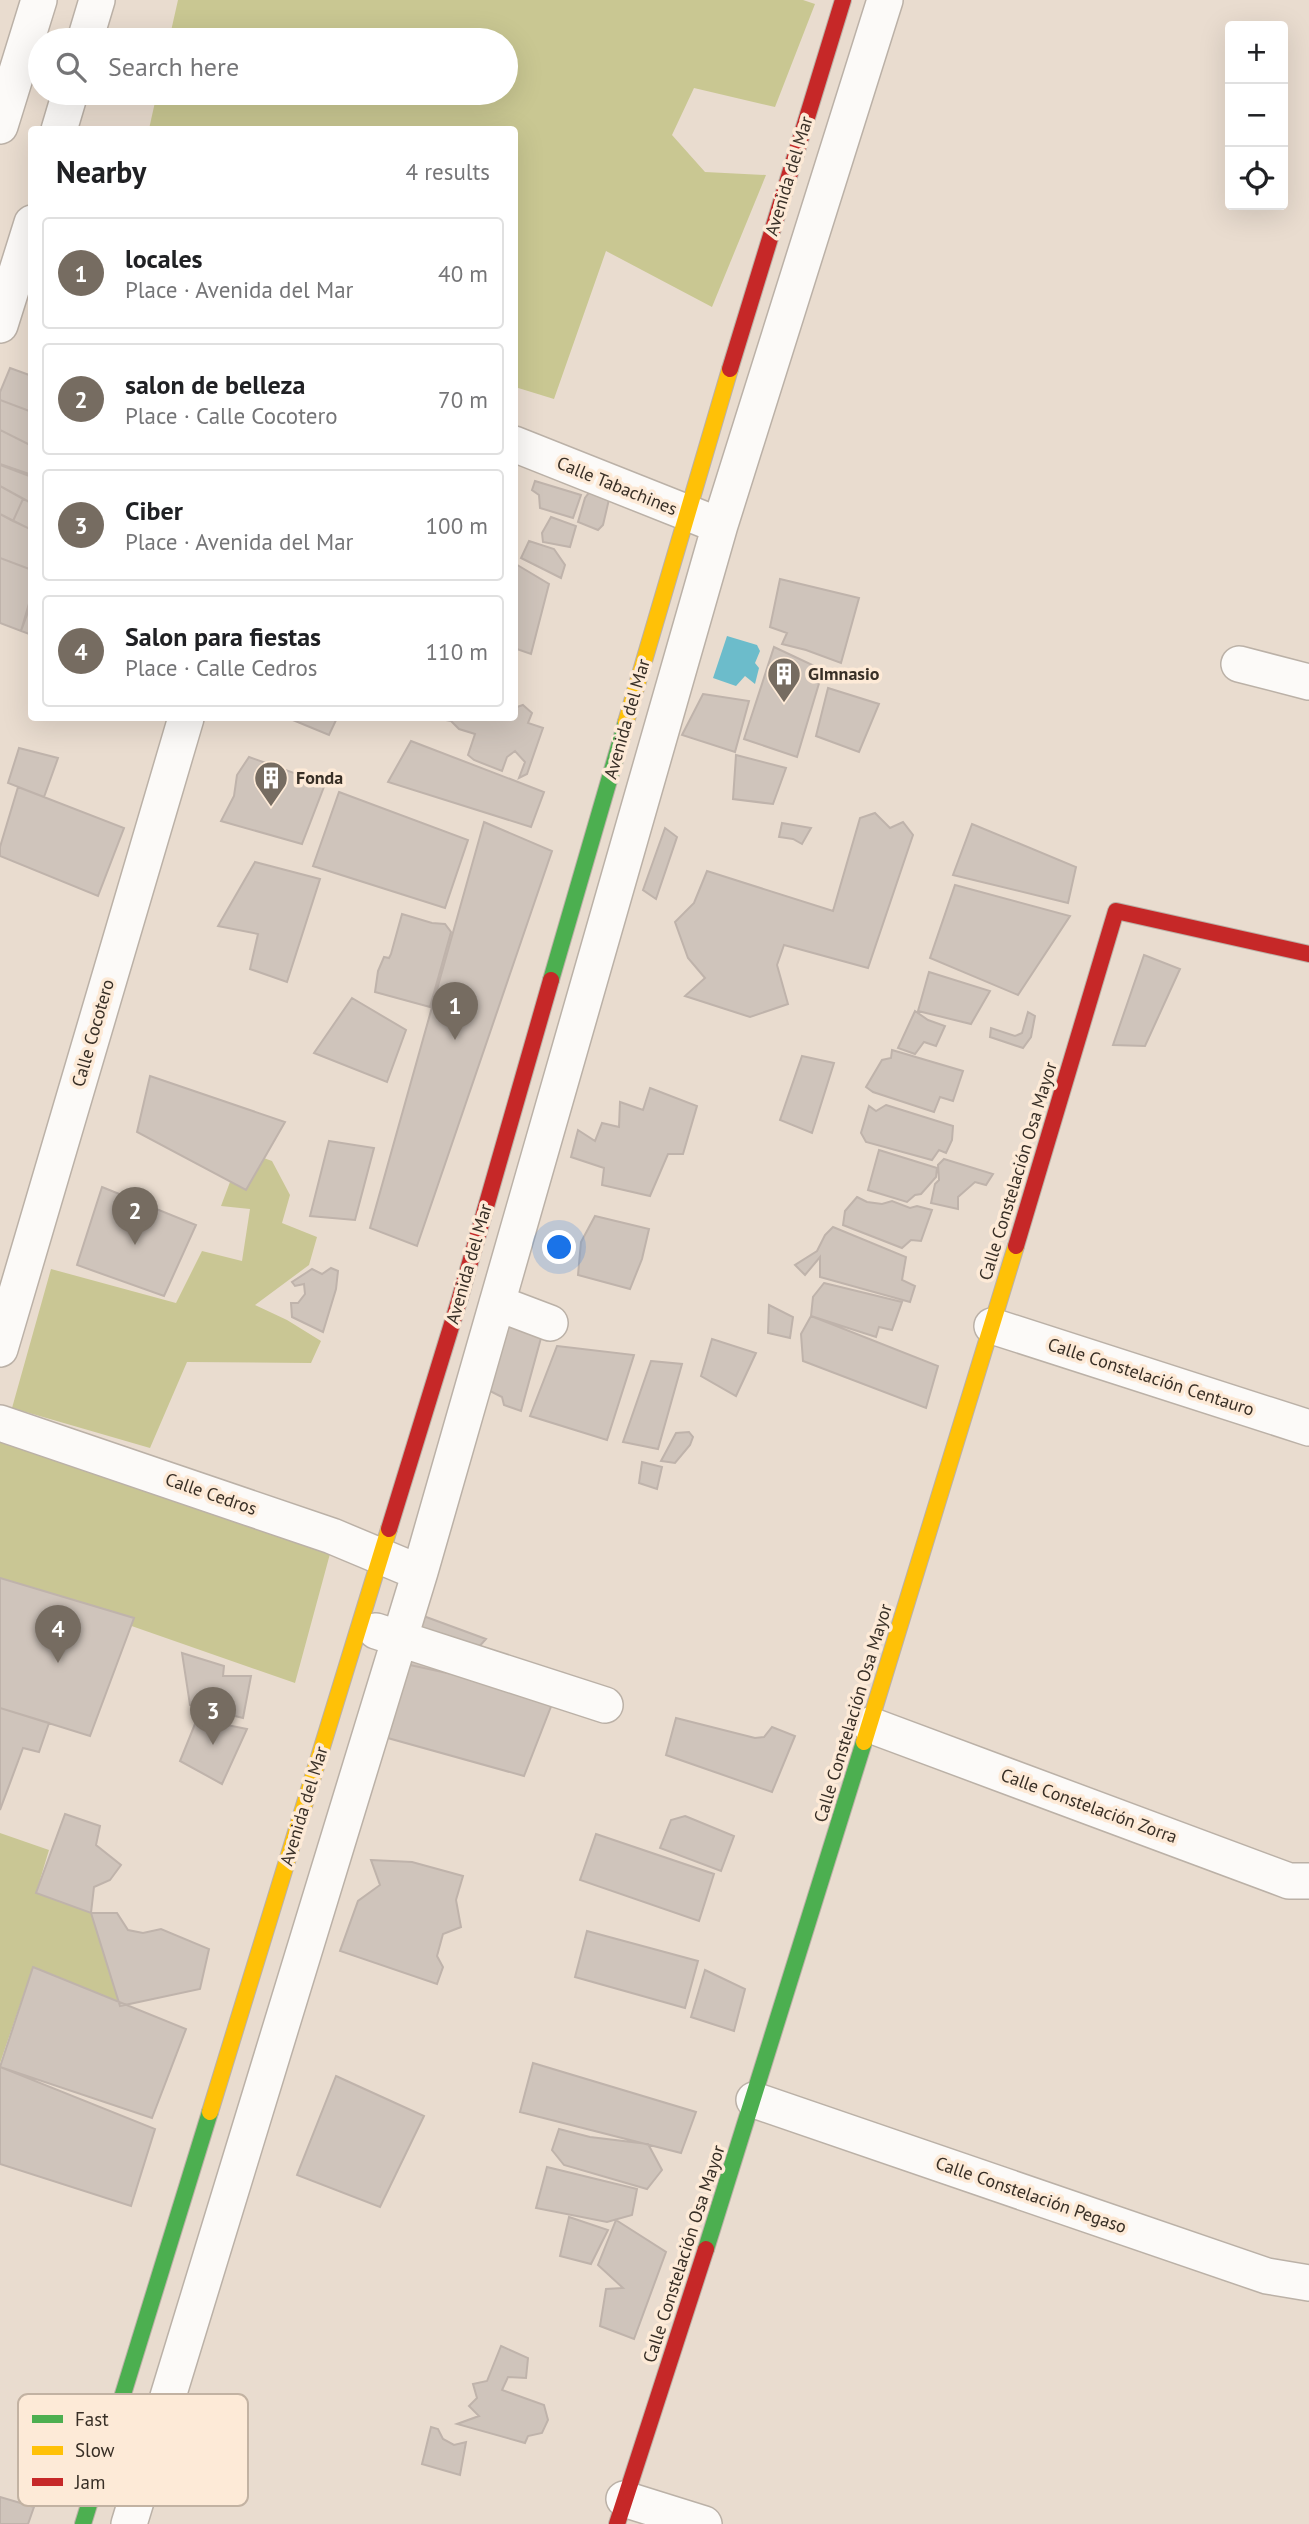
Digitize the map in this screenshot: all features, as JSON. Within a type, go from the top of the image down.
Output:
[{"type":"street","points":[[30,28],[39,0]]},
{"type":"street","points":[[89,28],[97,0]]},
{"type":"street","name":"Avenida del Mar","points":[[123,2394],[459,1301],[686,513],[842,0]]},
{"type":"street","name":"Avenida del Mar","points":[[169,2394],[419,1572],[720,525],[886,0]]},
{"type":"street","points":[[0,126],[28,36]]},
{"type":"street","points":[[60,126],[66,105]]},
{"type":"street","points":[[0,324],[24,277],[28,250]]},
{"type":"street","name":"Calle Tabachines","points":[[518,446],[720,525]]},
{"type":"street","points":[[1239,664],[1309,682]]},
{"type":"street","name":"Calle Cocotero","points":[[0,1349],[185,721]]},
{"type":"street","name":"Calle Constelación Osa Mayor","points":[[620,2512],[754,2100],[870,1725],[1115,911],[1309,954]]},
{"type":"street","points":[[497,1303],[550,1323]]},
{"type":"street","name":"Calle Constelación Centauro","points":[[992,1326],[1309,1428]]},
{"type":"street","name":"Calle Cedros","points":[[0,1423],[332,1535],[419,1572]]},
{"type":"street","points":[[359,1625],[605,1705]]},
{"type":"street","name":"Calle Constelación Zorra","points":[[870,1725],[1289,1881],[1309,1881]]},
{"type":"street","name":"Calle Constelación Pegaso","points":[[754,2100],[1267,2276],[1309,2283]]},
{"type":"street","name":"Avenida del Mar","points":[[83,2524],[89,2506]]},
{"type":"street","name":"Avenida del Mar","points":[[129,2524],[134,2506]]},
{"type":"street","points":[[620,2512],[704,2524]]},
{"type":"shaded area","points":[[178,0],[803,0],[815,4],[775,107],[694,88],[672,135],[705,172],[766,175],[712,307],[606,251],[554,399],[518,388],[518,126],[150,126],[154,105],[518,105],[518,28],[172,28]]},
{"type":"shaded area","points":[[242,1150],[272,1161],[290,1195],[282,1223],[317,1237],[309,1265],[255,1305],[287,1320],[321,1341],[311,1363],[187,1362],[150,1448],[12,1408],[51,1269],[176,1303],[202,1251],[242,1261],[250,1209],[221,1206]]},
{"type":"shaded area","points":[[0,1424],[334,1539],[295,1683],[0,1580]]},
{"type":"shaded area","points":[[0,1833],[49,1850],[36,1893],[91,1913],[120,2006],[33,1967],[0,2063]]},
{"type":"water","points":[[727,636],[757,645],[760,651],[755,663],[759,668],[755,684],[745,676],[736,686],[713,678]]},
{"type":"building","points":[[10,368],[28,375],[28,410],[0,400],[0,392]]},
{"type":"building","points":[[0,400],[28,410],[28,444],[0,430]]},
{"type":"building","points":[[0,430],[28,444],[28,474],[0,464]]},
{"type":"building","points":[[0,465],[28,476],[28,501],[0,486]]},
{"type":"building","points":[[535,481],[581,495],[573,518],[540,508],[539,495],[532,490]]},
{"type":"building","points":[[0,486],[23,499],[13,521],[0,514]]},
{"type":"building","points":[[591,490],[610,495],[603,525],[598,530],[578,522],[585,498]]},
{"type":"building","points":[[23,499],[28,501],[28,528],[13,521]]},
{"type":"building","points":[[0,514],[28,528],[28,568],[0,558]]},
{"type":"building","points":[[551,517],[576,526],[570,547],[543,542],[542,533]]},
{"type":"building","points":[[529,541],[554,549],[565,565],[561,578],[521,558]]},
{"type":"building","points":[[0,558],[28,568],[28,607],[21,631],[0,623]]},
{"type":"building","points":[[518,565],[549,584],[531,654],[518,649]]},
{"type":"building","points":[[780,579],[859,598],[841,663],[782,644],[787,633],[770,627]]},
{"type":"building","points":[[28,612],[28,634],[21,631]]},
{"type":"building","name":"GImnasio","points":[[774,647],[823,670],[797,757],[744,739]]},
{"type":"building","points":[[828,688],[879,704],[859,752],[816,736]]},
{"type":"building","points":[[703,694],[749,701],[735,752],[682,735]]},
{"type":"building","points":[[523,705],[532,713],[528,723],[543,728],[527,774],[519,778],[525,762],[515,751],[507,757],[502,771],[474,760],[468,755],[475,734],[459,729],[451,721],[518,721],[518,707]]},
{"type":"building","points":[[295,721],[336,721],[329,735]]},
{"type":"building","points":[[411,741],[544,792],[531,827],[388,782]]},
{"type":"building","points":[[19,748],[58,758],[44,797],[8,783]]},
{"type":"building","points":[[736,755],[786,768],[773,804],[733,799]]},
{"type":"building","name":"Fonda","points":[[249,757],[325,784],[302,844],[221,821],[234,796],[237,775]]},
{"type":"building","points":[[18,787],[124,828],[98,896],[0,856],[0,847]]},
{"type":"building","points":[[339,792],[468,840],[445,908],[313,866]]},
{"type":"building","points":[[875,813],[890,828],[903,822],[913,835],[868,968],[784,945],[777,965],[788,1004],[750,1017],[685,996],[705,978],[688,958],[675,922],[694,903],[707,871],[833,911],[860,818]]},
{"type":"building","points":[[484,822],[552,851],[417,1246],[370,1228]]},
{"type":"building","points":[[782,823],[811,828],[802,844],[793,839],[779,837]]},
{"type":"building","points":[[972,824],[1076,867],[1068,903],[953,875]]},
{"type":"building","points":[[665,828],[677,837],[656,899],[643,890]]},
{"type":"building","points":[[255,862],[320,879],[287,982],[250,969],[258,934],[218,926]]},
{"type":"building","points":[[955,885],[1070,916],[1018,995],[930,958]]},
{"type":"building","points":[[402,914],[445,924],[451,932],[430,1007],[375,992],[378,971],[384,957],[389,958],[391,954]]},
{"type":"building","points":[[1144,955],[1180,969],[1145,1046],[1113,1045]]},
{"type":"building","points":[[929,972],[990,991],[971,1024],[918,1011]]},
{"type":"building","points":[[352,998],[406,1030],[387,1082],[314,1053]]},
{"type":"building","points":[[915,1011],[928,1020],[945,1026],[936,1046],[924,1042],[915,1054],[898,1048]]},
{"type":"building","points":[[1028,1012],[1035,1016],[1031,1037],[1023,1048],[990,1037],[991,1028],[1015,1036],[1022,1033]]},
{"type":"building","points":[[892,1050],[963,1071],[953,1101],[940,1097],[934,1112],[873,1092],[866,1087],[882,1060],[891,1058]]},
{"type":"building","points":[[802,1056],[834,1063],[812,1133],[780,1120]]},
{"type":"building","points":[[150,1076],[285,1122],[246,1190],[137,1132]]},
{"type":"building","points":[[650,1088],[697,1106],[683,1154],[668,1154],[650,1196],[602,1185],[604,1168],[571,1157],[578,1130],[595,1141],[602,1123],[619,1127],[620,1102],[643,1110]]},
{"type":"building","points":[[886,1105],[953,1126],[952,1140],[946,1153],[939,1150],[932,1160],[866,1142],[861,1133],[869,1106],[876,1111]]},
{"type":"building","points":[[329,1141],[374,1148],[355,1220],[310,1216]]},
{"type":"building","points":[[879,1150],[937,1168],[936,1177],[921,1194],[915,1195],[907,1202],[868,1190]]},
{"type":"building","points":[[944,1159],[993,1174],[986,1185],[975,1182],[958,1197],[958,1209],[931,1203],[935,1184],[939,1180],[938,1165]]},
{"type":"building","points":[[102,1187],[196,1225],[164,1296],[77,1265]]},
{"type":"building","points":[[857,1197],[867,1202],[882,1204],[892,1201],[910,1208],[917,1206],[932,1210],[921,1241],[911,1240],[902,1248],[843,1225],[845,1211]]},
{"type":"building","points":[[595,1216],[649,1229],[642,1259],[630,1289],[578,1275],[581,1242]]},
{"type":"building","points":[[833,1227],[906,1257],[902,1280],[915,1286],[910,1302],[820,1277],[820,1257],[805,1275],[795,1265],[817,1251],[825,1235]]},
{"type":"building","points":[[331,1268],[338,1271],[336,1289],[323,1332],[292,1317],[291,1303],[298,1303],[305,1294],[304,1284],[295,1286],[292,1282],[312,1269],[322,1274]]},
{"type":"building","points":[[824,1283],[902,1302],[892,1330],[879,1327],[876,1337],[811,1316],[813,1297]]},
{"type":"building","points":[[769,1305],[793,1317],[790,1338],[768,1333]]},
{"type":"building","points":[[811,1316],[938,1366],[926,1408],[803,1361],[801,1334]]},
{"type":"building","points":[[508,1323],[541,1338],[521,1411],[504,1405],[502,1397],[484,1388]]},
{"type":"building","points":[[712,1339],[756,1353],[736,1396],[701,1376]]},
{"type":"building","points":[[557,1346],[634,1355],[607,1440],[530,1416]]},
{"type":"building","points":[[651,1361],[682,1364],[658,1449],[623,1442]]},
{"type":"building","points":[[689,1432],[693,1437],[690,1445],[675,1463],[661,1461],[676,1433]]},
{"type":"building","points":[[642,1462],[662,1467],[657,1489],[639,1483]]},
{"type":"building","points":[[0,1578],[134,1618],[90,1736],[0,1708]]},
{"type":"building","points":[[418,1614],[486,1639],[469,1658],[466,1677],[405,1664]]},
{"type":"building","points":[[182,1653],[224,1666],[223,1676],[251,1676],[243,1718],[190,1705]]},
{"type":"building","points":[[481,1658],[564,1673],[524,1776],[377,1735],[405,1664],[466,1677]]},
{"type":"building","points":[[0,1708],[49,1723],[39,1752],[23,1748],[0,1810]]},
{"type":"building","points":[[676,1718],[755,1738],[764,1737],[772,1727],[795,1736],[772,1792],[666,1755]]},
{"type":"building","points":[[197,1719],[247,1729],[222,1784],[180,1761]]},
{"type":"building","points":[[65,1814],[100,1826],[96,1845],[121,1865],[110,1880],[94,1887],[91,1913],[36,1893]]},
{"type":"building","points":[[685,1816],[734,1836],[721,1871],[660,1848],[671,1820]]},
{"type":"building","points":[[596,1834],[714,1874],[699,1921],[580,1880]]},
{"type":"building","points":[[371,1860],[412,1862],[463,1876],[456,1900],[461,1927],[443,1934],[437,1956],[443,1967],[437,1984],[340,1951],[358,1901],[380,1885]]},
{"type":"building","points":[[91,1913],[117,1913],[128,1930],[143,1933],[161,1929],[209,1949],[200,1989],[120,2006]]},
{"type":"building","points":[[587,1931],[698,1961],[685,2008],[575,1977]]},
{"type":"building","points":[[33,1967],[186,2029],[152,2118],[0,2067]]},
{"type":"building","points":[[705,1970],[745,1989],[734,2031],[691,2017]]},
{"type":"building","points":[[533,2063],[696,2112],[681,2153],[520,2112]]},
{"type":"building","points":[[0,2067],[155,2129],[131,2206],[0,2164]]},
{"type":"building","points":[[336,2076],[424,2116],[380,2207],[297,2175]]},
{"type":"building","points":[[559,2129],[590,2137],[648,2144],[662,2170],[647,2189],[564,2165],[552,2150]]},
{"type":"building","points":[[547,2167],[637,2189],[632,2215],[607,2222],[536,2208]]},
{"type":"building","points":[[569,2217],[608,2230],[591,2264],[560,2256]]},
{"type":"building","points":[[616,2220],[666,2252],[634,2339],[600,2326],[606,2289],[623,2288],[598,2265]]},
{"type":"building","points":[[501,2346],[528,2358],[526,2378],[508,2377],[502,2390],[544,2405],[548,2420],[542,2433],[528,2436],[525,2443],[457,2424],[479,2416],[469,2406],[477,2398],[473,2384],[487,2381]]},
{"type":"building","points":[[431,2427],[438,2429],[443,2439],[454,2445],[466,2442],[460,2475],[422,2464]]},
{"type":"building","points":[[0,2497],[18,2502],[18,2506],[34,2507],[28,2524],[0,2524]]},
{"type":"traffic: fast","points":[[551,980],[626,722]]},
{"type":"traffic: fast","points":[[706,2249],[864,1742]]},
{"type":"traffic: fast","points":[[123,2394],[210,2112]]},
{"type":"traffic: fast","points":[[83,2524],[89,2506]]},
{"type":"traffic: slow","points":[[626,722],[730,369]]},
{"type":"traffic: slow","points":[[864,1742],[1016,1246]]},
{"type":"traffic: slow","points":[[210,2112],[389,1529]]},
{"type":"traffic: jam","points":[[730,369],[843,0]]},
{"type":"traffic: jam","points":[[1016,1246],[1116,911],[1309,954]]},
{"type":"traffic: jam","points":[[389,1529],[459,1301],[551,980]]},
{"type":"traffic: jam","points":[[617,2524],[706,2249]]},
{"type":"place","name":"GImnasio","points":[[784,704]]},
{"type":"place","name":"Fonda","points":[[271,808]]},
{"type":"place","name":"locales","points":[[455,1040]]},
{"type":"place","name":"salon de belleza","points":[[135,1245]]},
{"type":"place","name":"Salon para fiestas","points":[[58,1663]]},
{"type":"place","name":"Ciber","points":[[213,1745]]}]
